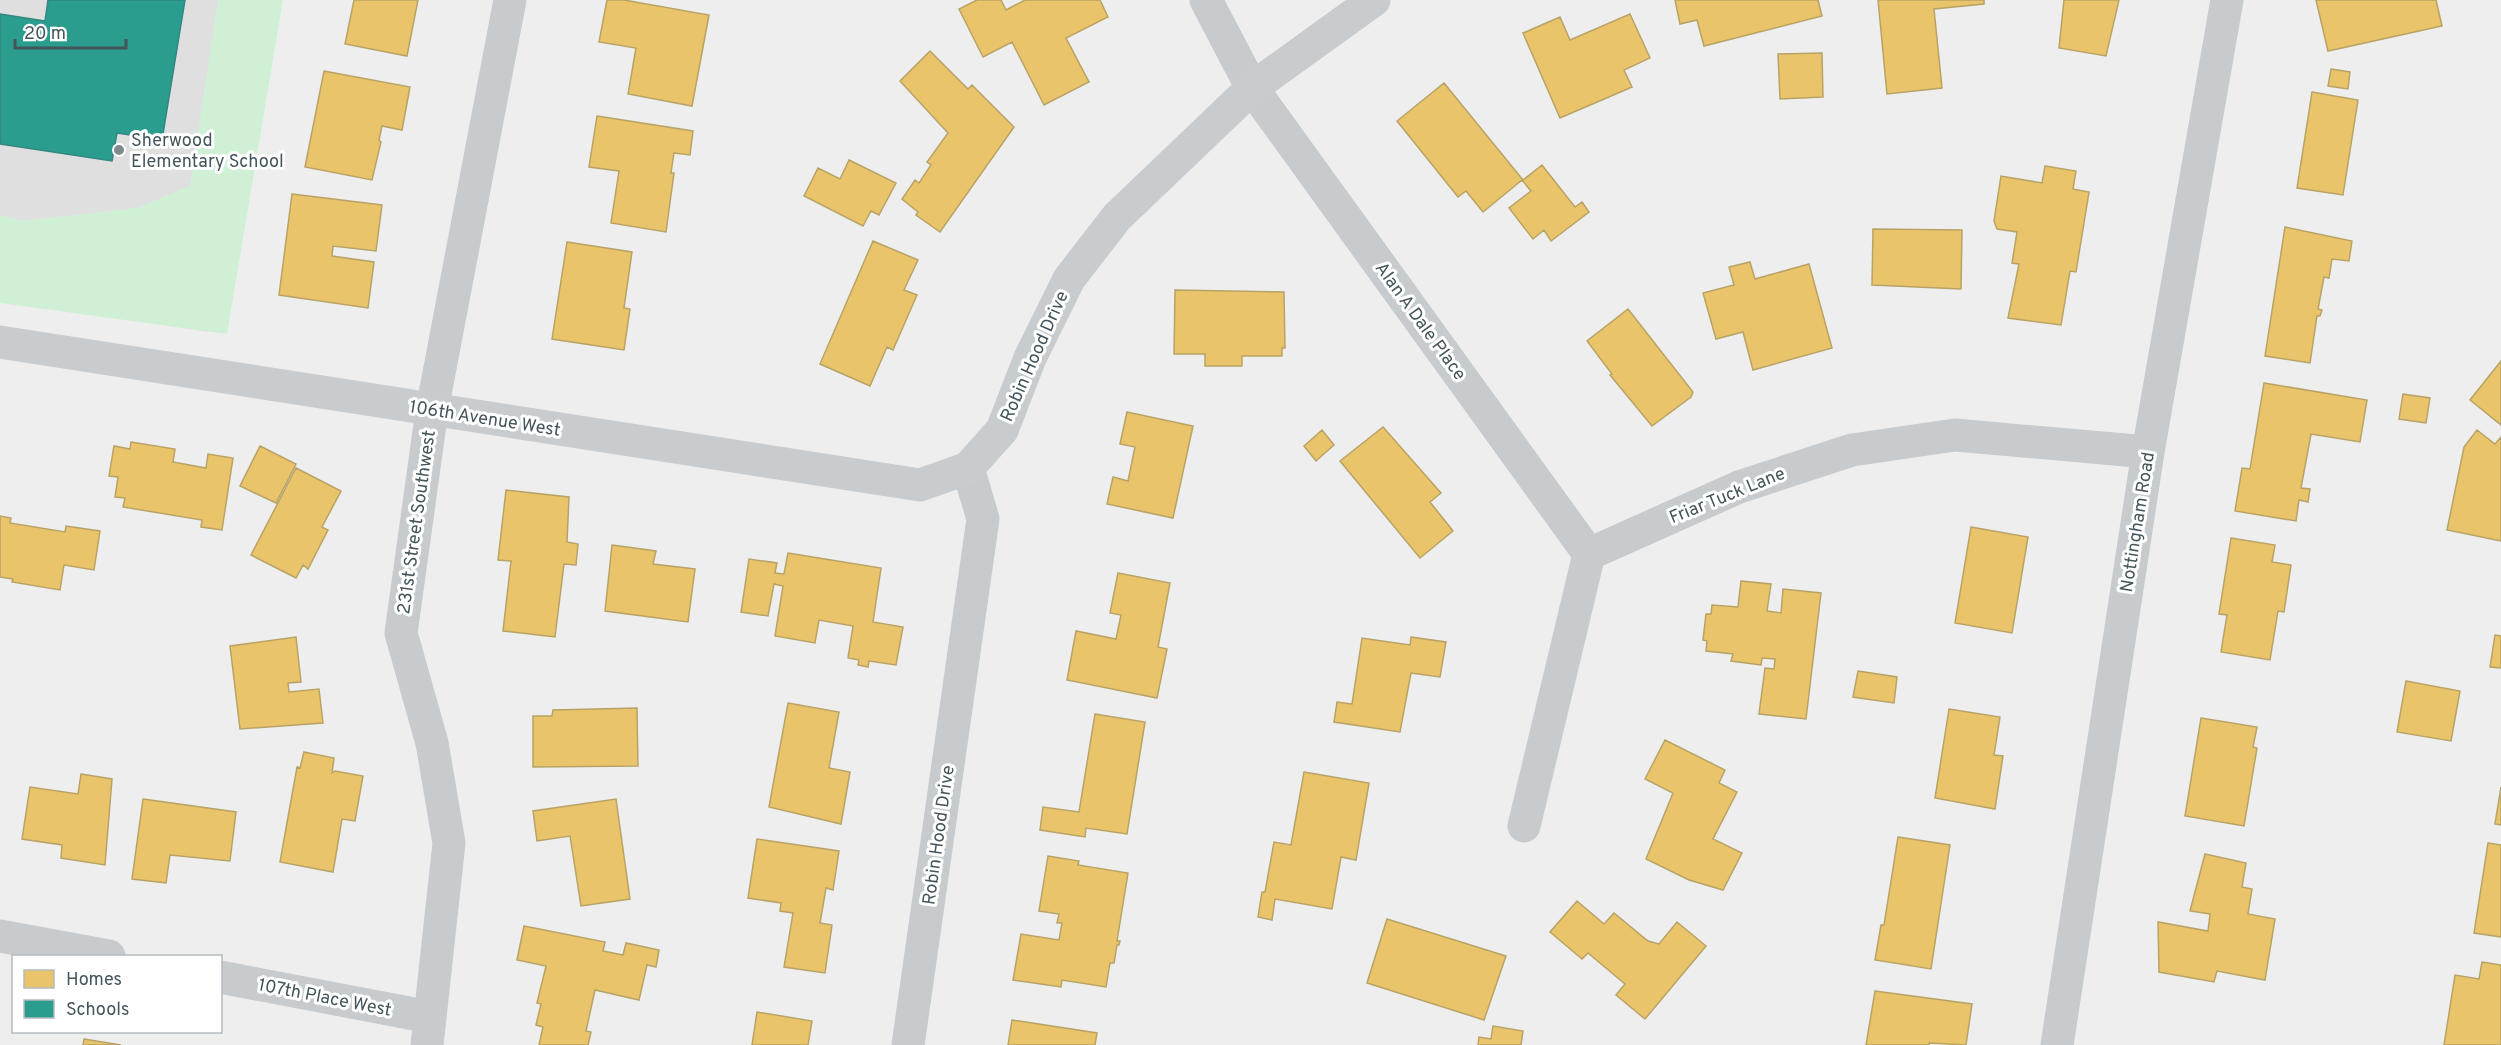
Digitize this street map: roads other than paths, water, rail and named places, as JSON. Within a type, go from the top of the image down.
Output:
[{"type":"street","name":"231st Street Southwest","points":[[429,1031],[449,843],[432,743],[401,633],[432,410],[510,0]]},
{"type":"street","name":"Alan A Dale Place","points":[[1206,0],[1252,88],[1589,554]]},
{"type":"street","name":"Robin Hood Drive","points":[[908,1045],[982,519],[968,468],[1002,429],[1030,358],[1069,279],[1117,217],[1252,88],[1374,0]]},
{"type":"street","name":"Nottingham Road","points":[[2057,1045],[2148,452],[2227,0]]},
{"type":"street","name":"106th Avenue West","points":[[0,342],[920,484],[968,468]]},
{"type":"street","name":"Friar Tuck Lane","points":[[1589,554],[1738,487],[1852,450],[1955,435],[2148,452]]},
{"type":"street","points":[[1524,826],[1589,554]]},
{"type":"street","points":[[0,936],[99,955]]},
{"type":"street","name":"107th Place West","points":[[222,978],[429,1031]]},
{"type":"place","name":"Sherwood Elementary School","points":[[119,150]]}]
